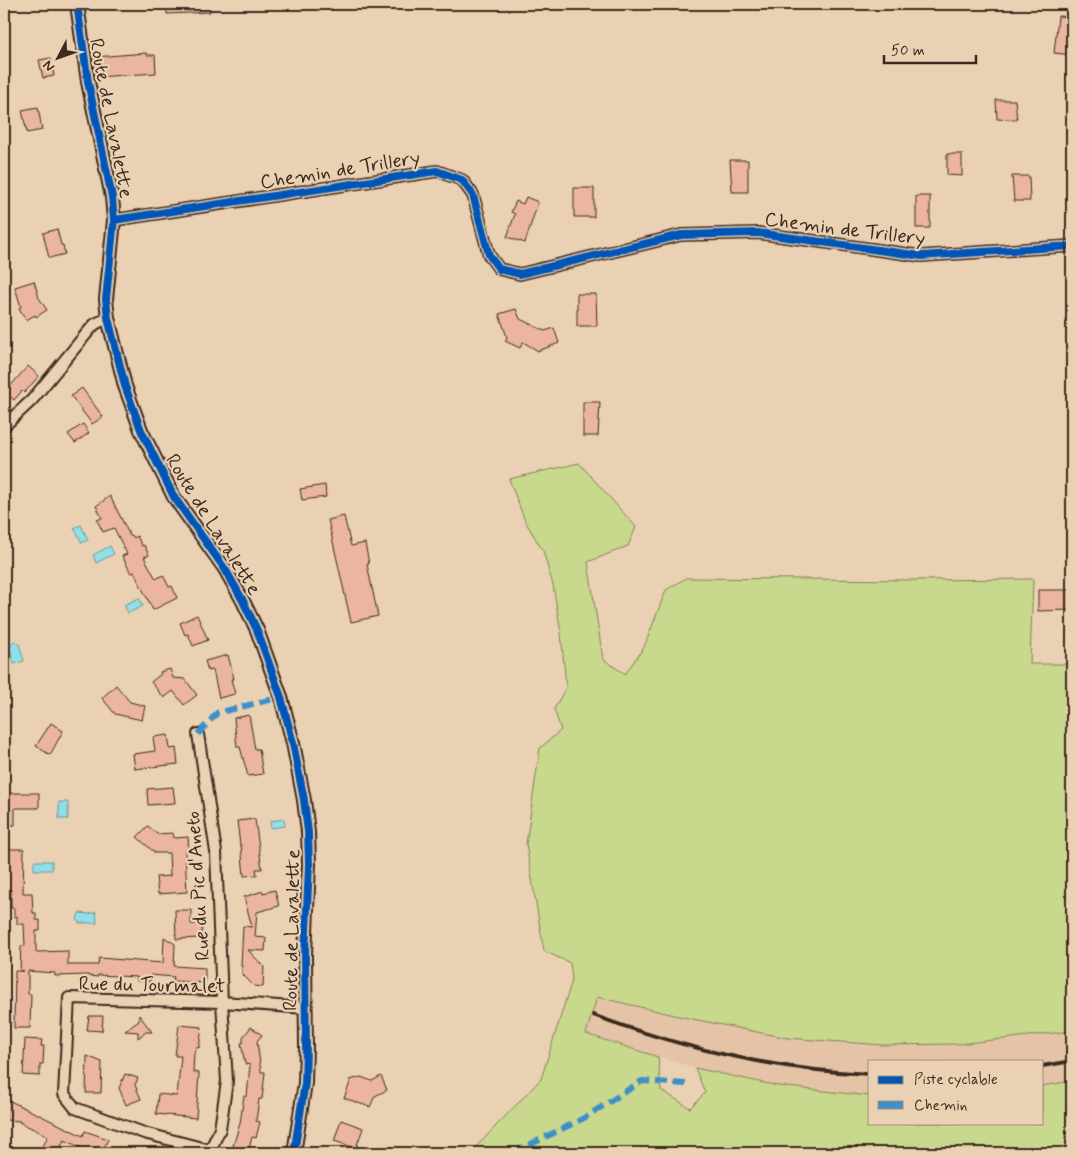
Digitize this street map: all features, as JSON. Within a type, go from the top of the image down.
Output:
[{"type":"street","name":"Route de Lavalette","points":[[77,4],[88,82],[112,197],[114,220],[106,299],[108,318],[125,386],[153,455],[178,504],[224,569],[242,599],[260,638],[281,697],[296,762],[308,832],[309,864],[305,955],[305,1083],[294,1153]]},
{"type":"street","name":"Chemin de Trillery","points":[[114,220],[437,171],[462,180],[473,195],[489,255],[499,269],[520,274],[681,235],[758,233],[921,256],[1072,246]]},
{"type":"street","points":[[4,426],[32,400],[86,333],[95,324],[108,318]]},
{"type":"street","name":"Rue du Pic d'Aneto","points":[[198,734],[216,852],[227,1081],[220,1129],[210,1152]]},
{"type":"street","name":"Rue du Tourmalet","points":[[210,1152],[75,1108],[64,1094],[69,998],[222,1002],[306,1008]]},
{"type":"shaded area","points":[[597,997],[683,1017],[883,1045],[959,1044],[1072,1031],[1072,1081],[1044,1086],[1044,1060],[868,1060],[868,1096],[778,1086],[695,1068],[586,1034]]},
{"type":"green space","points":[[579,463],[636,527],[628,546],[588,562],[603,659],[625,674],[644,647],[666,590],[686,578],[1033,579],[1030,664],[1072,664],[1072,1031],[959,1044],[883,1045],[787,1038],[597,997],[586,1034],[658,1057],[661,1090],[690,1108],[705,1093],[695,1068],[778,1086],[868,1096],[868,1124],[1044,1124],[1044,1086],[1072,1081],[1072,1153],[472,1153],[541,1079],[572,980],[570,963],[544,951],[526,844],[540,748],[561,730],[554,709],[566,687],[561,633],[553,585],[543,551],[525,521],[509,479]]},
{"type":"water","points":[[81,525],[88,540],[82,543],[74,528]]},
{"type":"water","points":[[110,546],[114,554],[96,563],[93,555]]},
{"type":"water","points":[[139,598],[143,606],[128,613],[124,605]]},
{"type":"water","points":[[14,641],[19,644],[24,661],[14,664],[9,647]]},
{"type":"water","points":[[59,802],[68,802],[68,819],[59,819]]},
{"type":"water","points":[[284,819],[285,826],[271,828],[270,821]]},
{"type":"water","points":[[34,861],[52,861],[52,870],[34,870]]},
{"type":"water","points":[[96,912],[97,923],[79,923],[77,919],[79,913],[89,914]]},
{"type":"building","points":[[167,4],[210,4],[210,12],[167,14]]},
{"type":"building","points":[[1058,16],[1072,17],[1070,38],[1072,38],[1072,55],[1054,53]]},
{"type":"building","points":[[147,53],[147,55],[155,55],[156,73],[96,77],[94,57]]},
{"type":"building","points":[[51,58],[54,76],[43,78],[39,60]]},
{"type":"building","points":[[996,100],[1015,100],[1017,120],[997,119]]},
{"type":"building","points":[[38,107],[42,130],[27,133],[22,110]]},
{"type":"building","points":[[947,154],[962,154],[962,176],[947,175]]},
{"type":"building","points":[[730,160],[748,160],[748,192],[732,192]]},
{"type":"building","points":[[1012,176],[1029,176],[1030,201],[1014,201]]},
{"type":"building","points":[[574,188],[594,188],[594,217],[574,217]]},
{"type":"building","points":[[916,196],[930,196],[930,228],[916,228]]},
{"type":"building","points":[[526,197],[538,202],[525,243],[507,237],[515,214],[511,212],[516,201],[523,204]]},
{"type":"building","points":[[57,229],[65,254],[49,258],[43,233]]},
{"type":"building","points":[[34,281],[39,298],[47,310],[36,317],[35,315],[26,320],[19,308],[21,307],[15,287]]},
{"type":"building","points":[[577,294],[596,294],[597,326],[577,326]]},
{"type":"building","points":[[516,309],[520,319],[545,331],[554,328],[559,343],[538,351],[523,342],[520,348],[505,341],[507,337],[499,314]]},
{"type":"building","points":[[28,366],[39,376],[24,393],[22,391],[14,400],[5,392]]},
{"type":"building","points":[[82,388],[103,417],[92,424],[71,396]]},
{"type":"building","points":[[583,402],[600,402],[598,436],[583,436]]},
{"type":"building","points":[[83,424],[89,433],[75,443],[68,434]]},
{"type":"building","points":[[325,485],[326,497],[302,500],[300,489]]},
{"type":"building","points":[[110,496],[130,536],[132,535],[134,538],[137,536],[142,546],[144,545],[149,555],[144,557],[156,579],[163,575],[169,587],[172,586],[177,598],[153,610],[134,572],[131,573],[122,556],[127,554],[114,528],[103,532],[97,520],[102,518],[96,506]]},
{"type":"building","points":[[344,516],[351,546],[365,543],[369,564],[367,564],[378,616],[351,622],[328,520]]},
{"type":"building","points":[[1038,590],[1070,590],[1070,610],[1038,611]]},
{"type":"building","points":[[197,615],[208,640],[193,646],[188,634],[185,635],[180,623]]},
{"type":"building","points":[[228,655],[234,679],[231,679],[235,694],[219,698],[213,670],[208,671],[205,661]]},
{"type":"building","points":[[170,669],[173,678],[185,679],[197,695],[184,705],[173,691],[164,698],[151,682],[161,674],[160,672]]},
{"type":"building","points":[[116,685],[130,702],[145,706],[142,720],[115,714],[102,698]]},
{"type":"building","points":[[249,715],[255,749],[259,749],[263,774],[248,776],[240,747],[237,747],[234,718]]},
{"type":"building","points":[[51,723],[63,731],[50,755],[36,746]]},
{"type":"building","points":[[168,735],[170,749],[176,748],[178,764],[135,769],[133,754],[155,751],[153,737]]},
{"type":"building","points":[[173,787],[175,803],[148,805],[147,789]]},
{"type":"building","points":[[4,793],[39,793],[39,808],[15,808],[15,825],[4,825]]},
{"type":"building","points":[[255,819],[262,869],[256,869],[257,875],[244,876],[237,821]]},
{"type":"building","points":[[148,826],[157,834],[173,833],[174,838],[188,837],[189,851],[185,851],[187,892],[158,894],[156,877],[170,876],[169,853],[155,853],[137,837]]},
{"type":"building","points":[[6,849],[24,849],[23,893],[32,893],[33,913],[36,913],[36,920],[40,920],[40,931],[36,931],[36,952],[68,951],[68,965],[98,965],[99,958],[163,963],[164,937],[175,944],[174,966],[205,968],[205,983],[173,981],[174,977],[150,975],[150,982],[137,981],[137,977],[98,975],[98,977],[88,975],[55,976],[55,973],[28,971],[28,994],[31,994],[30,1028],[14,1028],[15,971],[20,971],[21,946],[25,946],[24,924],[17,924],[17,916],[14,917],[14,908],[11,908],[11,890],[4,890],[4,859],[6,859]]},
{"type":"building","points":[[275,890],[279,906],[257,912],[255,937],[266,938],[265,951],[248,950],[264,967],[263,987],[254,986],[242,974],[241,966],[243,926],[252,927],[244,897],[263,891],[263,893]]},
{"type":"building","points":[[175,910],[191,910],[191,924],[202,924],[202,938],[176,939]]},
{"type":"building","points":[[139,1015],[152,1032],[146,1032],[138,1038],[138,1032],[125,1031],[139,1021]]},
{"type":"building","points":[[89,1016],[103,1016],[102,1031],[87,1030]]},
{"type":"building","points":[[179,1025],[202,1027],[199,1048],[196,1047],[194,1053],[193,1072],[199,1073],[196,1118],[156,1114],[158,1094],[177,1096],[181,1056],[175,1056]]},
{"type":"building","points":[[251,1027],[262,1035],[257,1041],[261,1072],[265,1072],[262,1099],[259,1099],[256,1121],[260,1122],[256,1138],[252,1137],[248,1153],[231,1153],[240,1123],[244,1096],[247,1096],[250,1065],[245,1064],[241,1043],[243,1043],[243,1037]]},
{"type":"building","points":[[25,1039],[42,1040],[41,1046],[44,1046],[43,1064],[40,1064],[40,1076],[23,1075]]},
{"type":"building","points":[[87,1056],[102,1062],[101,1093],[86,1093]]},
{"type":"building","points":[[125,1074],[138,1078],[135,1085],[141,1099],[126,1105],[119,1088]]},
{"type":"building","points":[[381,1076],[387,1090],[375,1096],[370,1107],[344,1098],[350,1080],[361,1077],[372,1081]]},
{"type":"building","points":[[6,1099],[83,1136],[85,1131],[108,1139],[102,1153],[91,1153],[64,1140],[58,1153],[42,1148],[48,1136],[20,1121],[6,1120]]},
{"type":"building","points":[[341,1120],[363,1128],[356,1148],[334,1141]]},
{"type":"railway","points":[[593,1015],[660,1038],[729,1055],[799,1068],[868,1074]]},
{"type":"railway","points":[[1044,1066],[1072,1061]]},
{"type":"marked path","points":[[198,734],[217,713],[281,697]]},
{"type":"marked path","points":[[513,1153],[584,1118],[642,1081],[687,1084]]},
{"type":"cycle path","points":[[77,4],[88,82],[112,197],[114,220],[106,299],[108,318],[125,386],[141,430],[174,497],[225,569],[257,630],[281,697],[293,743],[304,800],[309,864],[305,955],[305,1083],[294,1153]]},
{"type":"cycle path","points":[[114,220],[437,171],[462,180],[473,195],[489,255],[499,269],[520,274],[681,235],[758,233],[921,256],[1072,246]]}]
